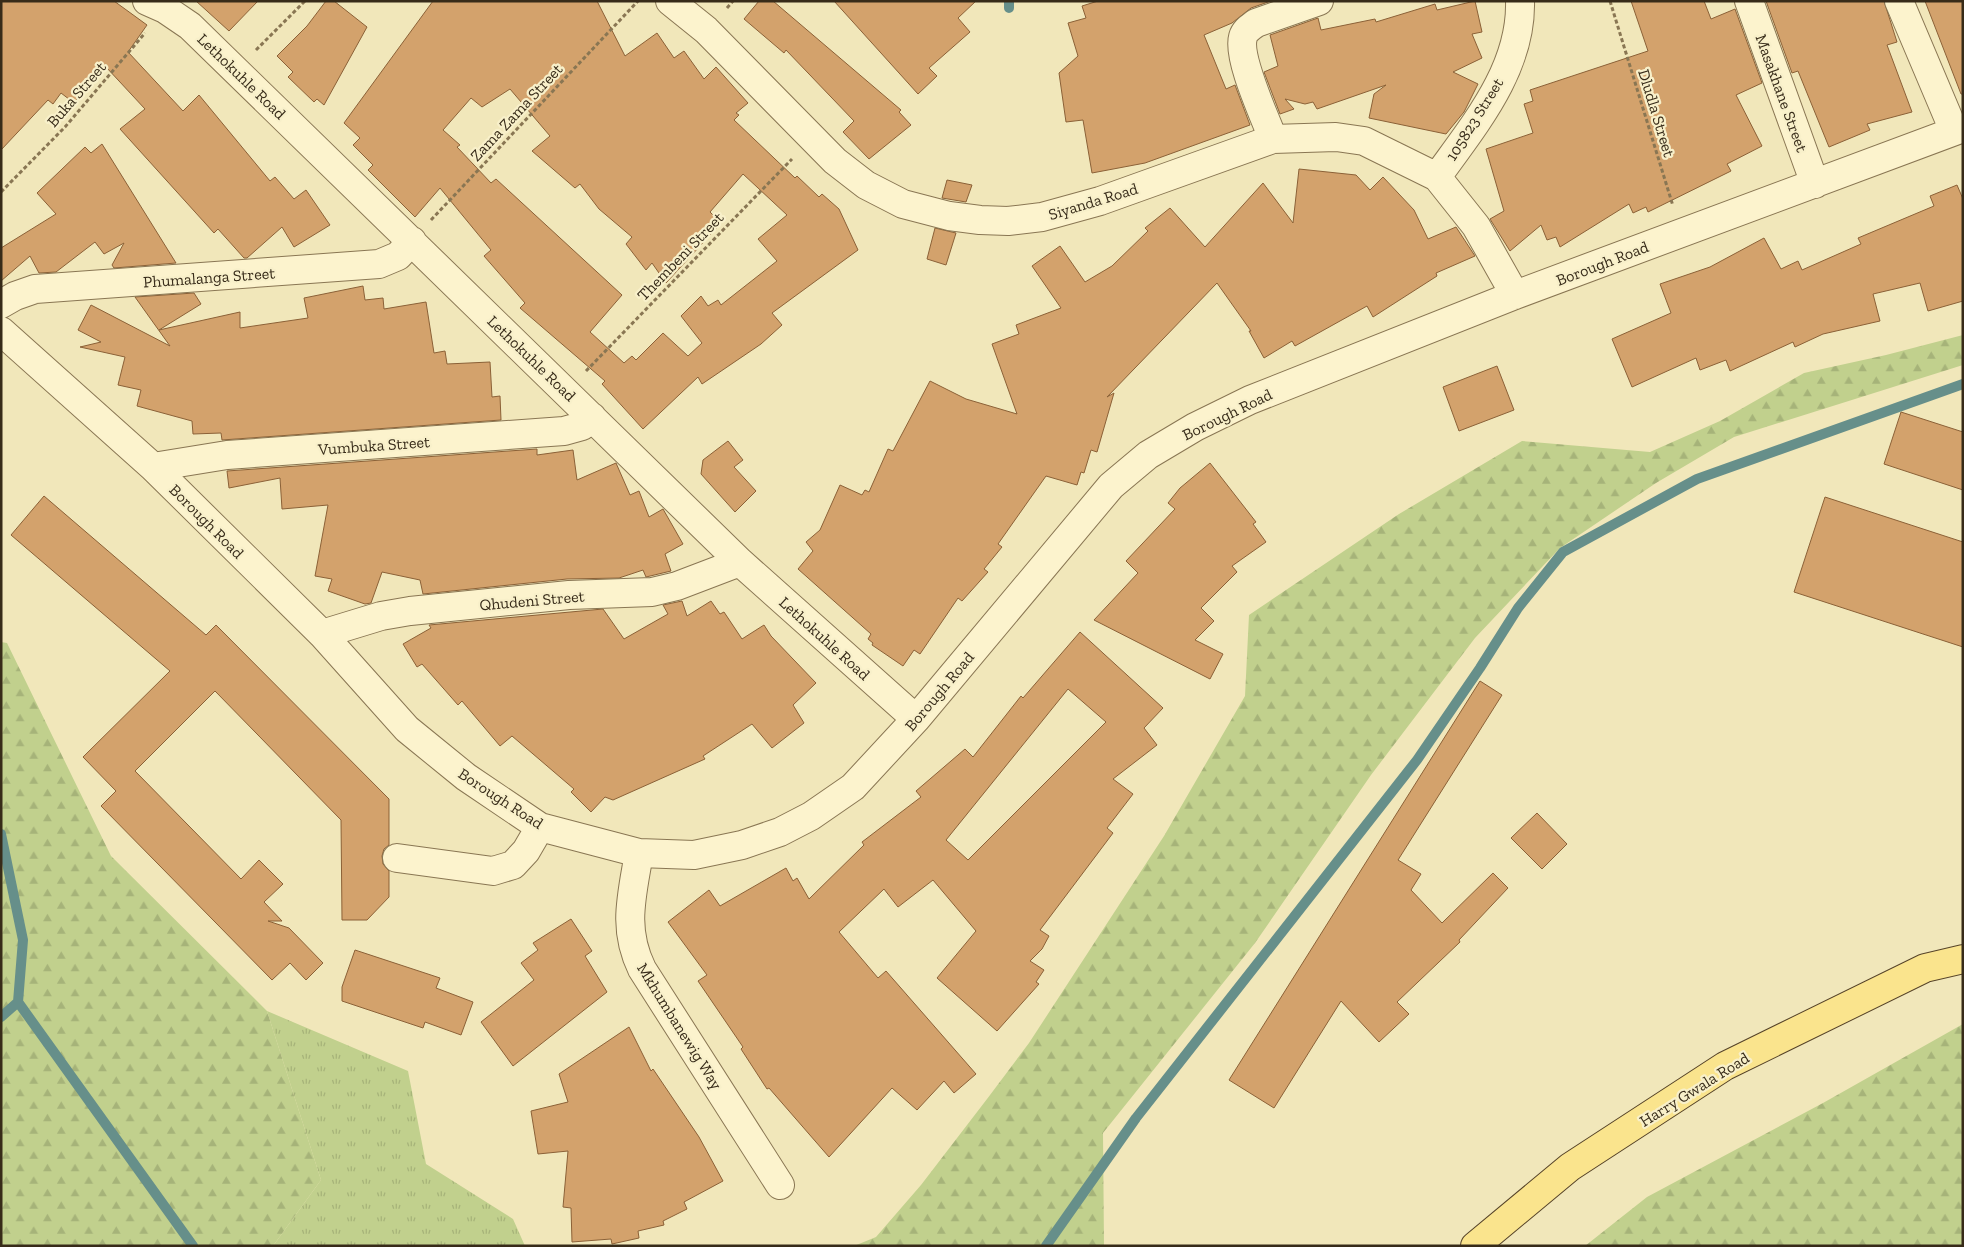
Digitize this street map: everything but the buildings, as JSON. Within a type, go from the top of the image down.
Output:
[{"type":"main road","name":"Harry Gwala Road","points":[[1475,1246],[1570,1167],[1725,1066],[1926,968],[1963,959]]},
{"type":"street","name":"Siyanda Road","points":[[670,1],[706,30],[835,161],[866,185],[903,204],[949,216],[1008,221],[1042,217],[1100,202],[1273,139],[1304,136],[1336,137],[1364,141],[1437,177],[1476,226],[1516,295]]},
{"type":"street","points":[[1273,139],[1246,66],[1242,50],[1243,37],[1248,28],[1256,24],[1319,1]]},
{"type":"street","name":"105823 Street","points":[[1437,177],[1480,116],[1505,70],[1516,40],[1520,1]]},
{"type":"street","name":"Masakhane Street","points":[[1749,1],[1816,184]]},
{"type":"street","points":[[1899,1],[1959,130]]},
{"type":"street","name":"Lethokuhle Road","points":[[156,5],[190,26],[237,70],[740,562],[916,719]]},
{"type":"street","name":"Borough Road","points":[[1,331],[153,467],[322,634],[407,729],[466,777],[540,826],[639,853],[694,855],[742,845],[780,832],[811,816],[853,787],[916,719],[1111,486],[1148,455],[1195,427],[1250,400],[1516,295],[1959,130]]},
{"type":"street","name":"Phumalanga Street","points":[[1,304],[14,296],[35,289],[379,264],[398,256],[412,240]]},
{"type":"street","name":"Vumbuka Street","points":[[153,467],[227,455],[564,432],[582,426],[592,417]]},
{"type":"street","name":"Qhudeni Street","points":[[322,634],[381,616],[410,611],[568,595],[652,592],[677,586],[740,562]]},
{"type":"street","points":[[397,858],[493,871],[512,865],[526,851],[540,826]]},
{"type":"street","name":"Mkhumbanewig Way","points":[[639,853],[629,915],[633,950],[642,968],[780,1186]]},
{"type":"path","points":[[237,70],[305,1]]},
{"type":"path","name":"Zama Zama Street","points":[[412,240],[638,1]]},
{"type":"path","name":"Dludla Street","points":[[1610,1],[1681,233]]},
{"type":"path","name":"Buka Street","points":[[1,192],[66,127],[156,5]]},
{"type":"path","name":"Thembeni Street","points":[[566,392],[812,138]]},
{"type":"green space","points":[[1963,335],[1963,365],[1734,437],[1656,483],[1560,548],[1475,638],[1371,775],[1255,943],[1103,1133],[1104,1246],[854,1246],[876,1237],[921,1185],[987,1099],[1029,1043],[1164,836],[1245,696],[1249,615],[1399,514],[1522,441],[1650,452],[1720,421],[1804,373],[1886,355]]},
{"type":"green space","points":[[1,642],[7,643],[111,856],[267,1011],[321,1180],[273,1246],[1,1246]]},
{"type":"green space","points":[[267,1011],[408,1071],[426,1164],[513,1219],[525,1246],[273,1246],[321,1180]]},
{"type":"green space","points":[[1963,1024],[1963,1246],[1585,1246],[1647,1197],[1823,1103]]},
{"type":"waterway","points":[[1009,1],[1009,8]]},
{"type":"waterway","points":[[1046,1246],[1136,1118],[1417,760],[1480,668],[1518,608],[1563,552],[1697,479],[1963,384]]},
{"type":"waterway","points":[[1,834],[23,940],[18,1002]]},
{"type":"waterway","points":[[1,1017],[18,1002],[193,1246]]}]
